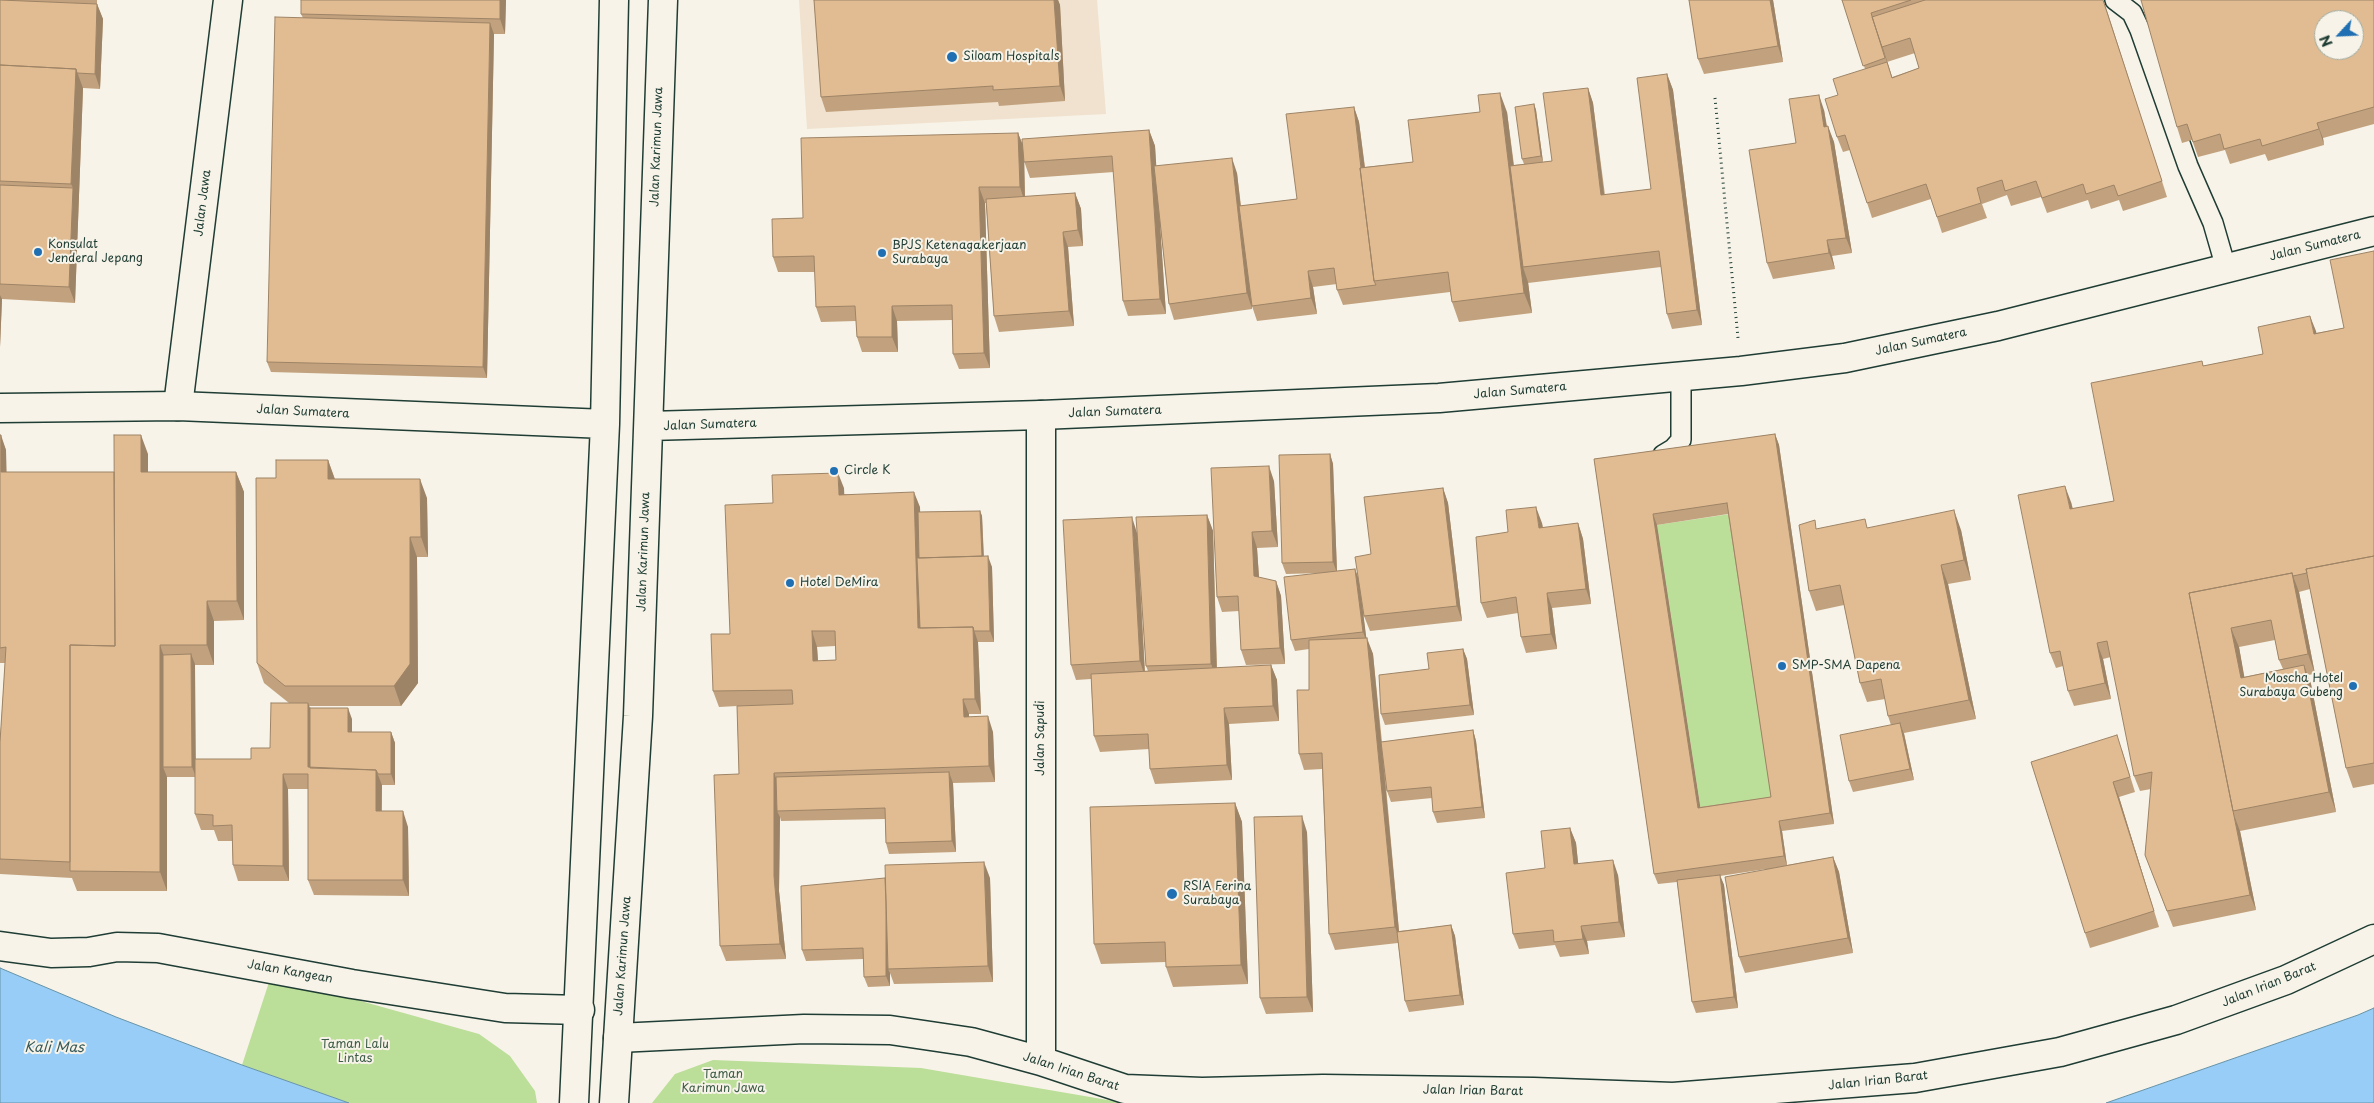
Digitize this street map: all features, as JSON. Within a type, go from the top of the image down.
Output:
[{"type":"street","name":"Jalan Jawa","points":[[178,406],[228,0]]},
{"type":"street","points":[[574,1100],[580,1010],[606,424],[614,0]]},
{"type":"street","name":"Jalan Karimun Jawa","points":[[614,1100],[638,716],[662,0]]},
{"type":"street","name":"Jalan Sumatera","points":[[649,426],[1041,415],[1438,398],[1556,389],[1680,375],[1741,371],[1845,358],[1998,326],[2374,231]]},
{"type":"street","name":"Jalan Sumatera","points":[[0,408],[178,406],[606,424]]},
{"type":"street","name":"Jalan Sapudi","points":[[1041,415],[1041,1061]]},
{"type":"street","name":"Jalan Irian Barat","points":[[618,1038],[804,1029],[890,1030],[970,1042],[1041,1061],[1125,1089],[1202,1092],[1323,1089],[1534,1092],[1673,1097],[1897,1080],[2060,1052],[2176,1020],[2286,980],[2374,939]]},
{"type":"street","name":"Jalan Kangean","points":[[0,946],[51,953],[90,952],[117,947],[158,948],[352,984],[505,1008],[580,1010]]},
{"type":"lane","points":[[2114,0],[2132,13],[2140,30],[2188,166],[2213,223],[2226,268]]},
{"type":"lane","points":[[1663,455],[1673,449],[1681,440],[1680,375]]},
{"type":"path","points":[[1715,98],[1741,371]]},
{"type":"shaded area","name":"Siloam Hospitals","points":[[799,0],[1097,0],[1106,114],[807,129]]},
{"type":"green space","points":[[1730,514],[1775,807],[1702,818],[1657,525]]},
{"type":"green space","name":"Taman Lalu Lintas","points":[[271,976],[479,1034],[510,1056],[535,1091],[537,1103],[349,1103],[242,1065]]},
{"type":"green space","name":"Taman Karimun Jawa","points":[[713,1060],[921,1068],[1125,1103],[652,1103],[675,1074]]},
{"type":"water","name":"Kali Mas","points":[[0,968],[116,1017],[349,1103],[0,1103]]},
{"type":"water","points":[[2374,1008],[2374,1103],[2106,1103],[2358,1015]]},
{"type":"building","points":[[0,0],[97,4],[95,74],[77,73],[76,69],[0,65]]},
{"type":"building","points":[[301,0],[500,0],[500,19],[301,14]]},
{"type":"building","points":[[814,0],[1054,0],[1060,86],[993,90],[993,86],[821,97]]},
{"type":"building","points":[[1689,0],[1770,0],[1778,46],[1698,59]]},
{"type":"building","points":[[1842,0],[1911,0],[1871,13],[1885,58],[1863,66]]},
{"type":"building","points":[[1925,0],[2103,0],[2162,181],[2118,196],[2114,185],[2086,194],[2083,184],[2042,198],[2036,181],[2005,191],[2002,180],[1977,188],[1981,203],[1937,217],[1926,184],[1867,203],[1845,135],[1837,137],[1825,99],[1838,95],[1833,79],[1887,62],[1892,78],[1919,68],[1910,38],[1882,47],[1872,17]]},
{"type":"building","points":[[2141,0],[2374,0],[2374,107],[2317,123],[2319,129],[2262,146],[2260,139],[2224,149],[2220,134],[2193,142],[2187,124],[2177,127]]},
{"type":"building","points":[[275,17],[490,23],[483,367],[267,362]]},
{"type":"building","points":[[0,65],[76,69],[71,184],[0,181]]},
{"type":"building","points":[[1667,74],[1697,310],[1667,314],[1659,251],[1523,267],[1510,166],[1552,161],[1543,93],[1588,88],[1601,195],[1651,189],[1637,78]]},
{"type":"building","points":[[1500,93],[1524,293],[1452,302],[1448,272],[1374,281],[1360,168],[1413,162],[1408,120],[1480,112],[1478,95]]},
{"type":"building","points":[[1819,95],[1824,127],[1828,126],[1846,238],[1827,240],[1829,253],[1767,263],[1749,150],[1796,143],[1789,99]]},
{"type":"building","points":[[1534,104],[1541,156],[1522,159],[1515,107]]},
{"type":"building","points":[[1354,107],[1360,168],[1376,285],[1337,290],[1334,268],[1308,271],[1311,298],[1252,306],[1239,206],[1297,199],[1286,114]]},
{"type":"building","points":[[1149,130],[1160,299],[1123,301],[1112,156],[1024,162],[1022,139]]},
{"type":"building","name":"BPJS Ketenagakerjaan Surabaya","points":[[1018,133],[1020,187],[979,187],[984,353],[953,354],[952,305],[892,306],[892,337],[857,337],[855,306],[816,307],[814,256],[773,257],[772,219],[803,218],[801,138]]},
{"type":"building","points":[[1232,158],[1247,293],[1169,304],[1154,166]]},
{"type":"building","name":"Konsulat Jenderal Jepang","points":[[0,185],[73,188],[69,287],[0,284]]},
{"type":"building","points":[[1075,193],[1078,230],[1063,232],[1069,311],[994,316],[986,199]]},
{"type":"building","points":[[2374,251],[2374,556],[2306,569],[2307,573],[2293,576],[2292,573],[2189,593],[2250,895],[2167,911],[2145,855],[2152,772],[2134,776],[2107,641],[2097,643],[2105,683],[2068,691],[2060,651],[2050,653],[2018,495],[2065,486],[2070,509],[2114,501],[2091,383],[2202,361],[2203,366],[2263,354],[2258,327],[2310,316],[2314,334],[2344,328],[2330,260]]},
{"type":"building","name":"SMP-SMA Dapena","points":[[1775,434],[1830,813],[1779,821],[1784,856],[1654,874],[1594,459]],"holes":[[[1727,503],[1771,797],[1698,808],[1653,514]]]},
{"type":"building","points":[[0,435],[1,472],[114,472],[115,646],[70,645],[70,862],[0,859],[0,742],[6,647],[0,648]]},
{"type":"building","points":[[114,435],[141,435],[141,472],[236,472],[237,601],[207,601],[207,645],[160,645],[160,872],[70,871],[70,645],[115,646]]},
{"type":"building","points":[[1330,454],[1333,562],[1282,563],[1279,455]]},
{"type":"building","points":[[276,460],[328,460],[328,479],[420,479],[421,537],[410,537],[410,664],[394,686],[285,686],[257,663],[256,478],[276,478]]},
{"type":"building","points":[[1269,466],[1272,531],[1252,532],[1254,576],[1276,581],[1280,648],[1241,650],[1238,596],[1217,597],[1211,468]]},
{"type":"building","points":[[838,473],[839,495],[914,492],[918,628],[973,627],[975,699],[963,699],[964,717],[988,716],[989,766],[774,773],[774,876],[780,944],[720,946],[714,775],[739,774],[737,706],[793,704],[792,690],[713,691],[711,634],[730,634],[725,505],[773,503],[772,475]],"holes":[[[812,631],[835,631],[836,660],[813,661]]]},
{"type":"building","points":[[1443,488],[1457,606],[1364,616],[1355,557],[1371,554],[1364,497]]},
{"type":"building","points":[[1536,507],[1539,528],[1578,523],[1586,589],[1547,593],[1551,634],[1521,637],[1516,597],[1481,603],[1476,537],[1508,532],[1506,510]]},
{"type":"building","points":[[1954,510],[1964,560],[1941,565],[1969,700],[1888,716],[1881,679],[1860,683],[1840,585],[1809,591],[1799,525],[1815,520],[1816,529],[1865,519],[1867,528]]},
{"type":"building","points":[[980,511],[982,556],[919,558],[918,512]]},
{"type":"building","points":[[1207,515],[1211,664],[1146,666],[1136,517]]},
{"type":"building","points":[[1132,517],[1140,661],[1071,665],[1063,520]]},
{"type":"building","points":[[988,556],[990,631],[974,631],[973,627],[920,628],[917,558]]},
{"type":"building","name":"Moscha Hotel Surabaya Gubeng","points":[[2374,556],[2374,763],[2346,768],[2306,569]]},
{"type":"building","points":[[1355,569],[1363,632],[1291,640],[1284,577]]},
{"type":"building","points":[[2292,573],[2308,654],[2279,660],[2271,620],[2231,628],[2241,678],[2304,665],[2329,792],[2233,811],[2189,593]]},
{"type":"building","points":[[1367,638],[1395,927],[1329,934],[1322,753],[1299,754],[1297,690],[1309,690],[1309,640]]},
{"type":"building","points":[[1463,649],[1470,705],[1381,714],[1379,675],[1429,669],[1427,653]]},
{"type":"building","points":[[191,654],[192,767],[163,767],[163,655]]},
{"type":"building","points":[[1271,665],[1273,706],[1224,708],[1227,765],[1150,769],[1148,734],[1094,736],[1091,674]]},
{"type":"building","points":[[271,703],[308,703],[308,767],[376,770],[376,811],[403,811],[403,880],[308,880],[308,774],[283,774],[283,866],[233,865],[232,825],[213,826],[213,815],[195,814],[195,759],[251,759],[251,748],[270,748]]},
{"type":"building","points":[[310,708],[348,708],[348,732],[391,732],[391,774],[378,774],[376,770],[310,768]]},
{"type":"building","points":[[1900,723],[1910,769],[1849,781],[1840,735]]},
{"type":"building","points":[[1473,730],[1482,807],[1433,812],[1431,787],[1387,791],[1381,742]]},
{"type":"building","points":[[2117,735],[2130,777],[2113,782],[2154,911],[2085,933],[2031,762]]},
{"type":"building","points":[[949,772],[952,841],[886,843],[885,808],[777,811],[776,777]]},
{"type":"building","name":"RSIA Ferina Surabaya","points":[[1235,803],[1241,965],[1166,967],[1165,942],[1094,944],[1090,807]]},
{"type":"building","points":[[1302,816],[1307,997],[1260,998],[1254,817]]},
{"type":"building","points":[[1570,828],[1574,864],[1613,860],[1619,922],[1581,926],[1583,939],[1554,942],[1553,930],[1513,934],[1506,873],[1545,868],[1541,831]]},
{"type":"building","points":[[1833,857],[1848,938],[1739,957],[1725,877]]},
{"type":"building","points":[[984,862],[988,966],[888,969],[885,865]]},
{"type":"building","points":[[1720,875],[1734,997],[1692,1002],[1677,880]]},
{"type":"building","points":[[885,878],[886,976],[864,977],[863,948],[802,950],[801,886]]},
{"type":"building","points":[[1451,925],[1460,995],[1405,1001],[1397,932]]},
{"type":"place","name":"Siloam Hospitals","points":[[952,57]]},
{"type":"place","name":"Konsulat Jenderal Jepang","points":[[38,252]]},
{"type":"place","name":"BPJS Ketenagakerjaan Surabaya","points":[[882,253]]},
{"type":"place","name":"Circle K","points":[[834,471]]},
{"type":"place","name":"Hotel DeMira","points":[[790,583]]},
{"type":"place","name":"SMP-SMA Dapena","points":[[1782,666]]},
{"type":"place","name":"Moscha Hotel Surabaya Gubeng","points":[[2353,686]]},
{"type":"place","name":"RSIA Ferina Surabaya","points":[[1172,894]]}]
